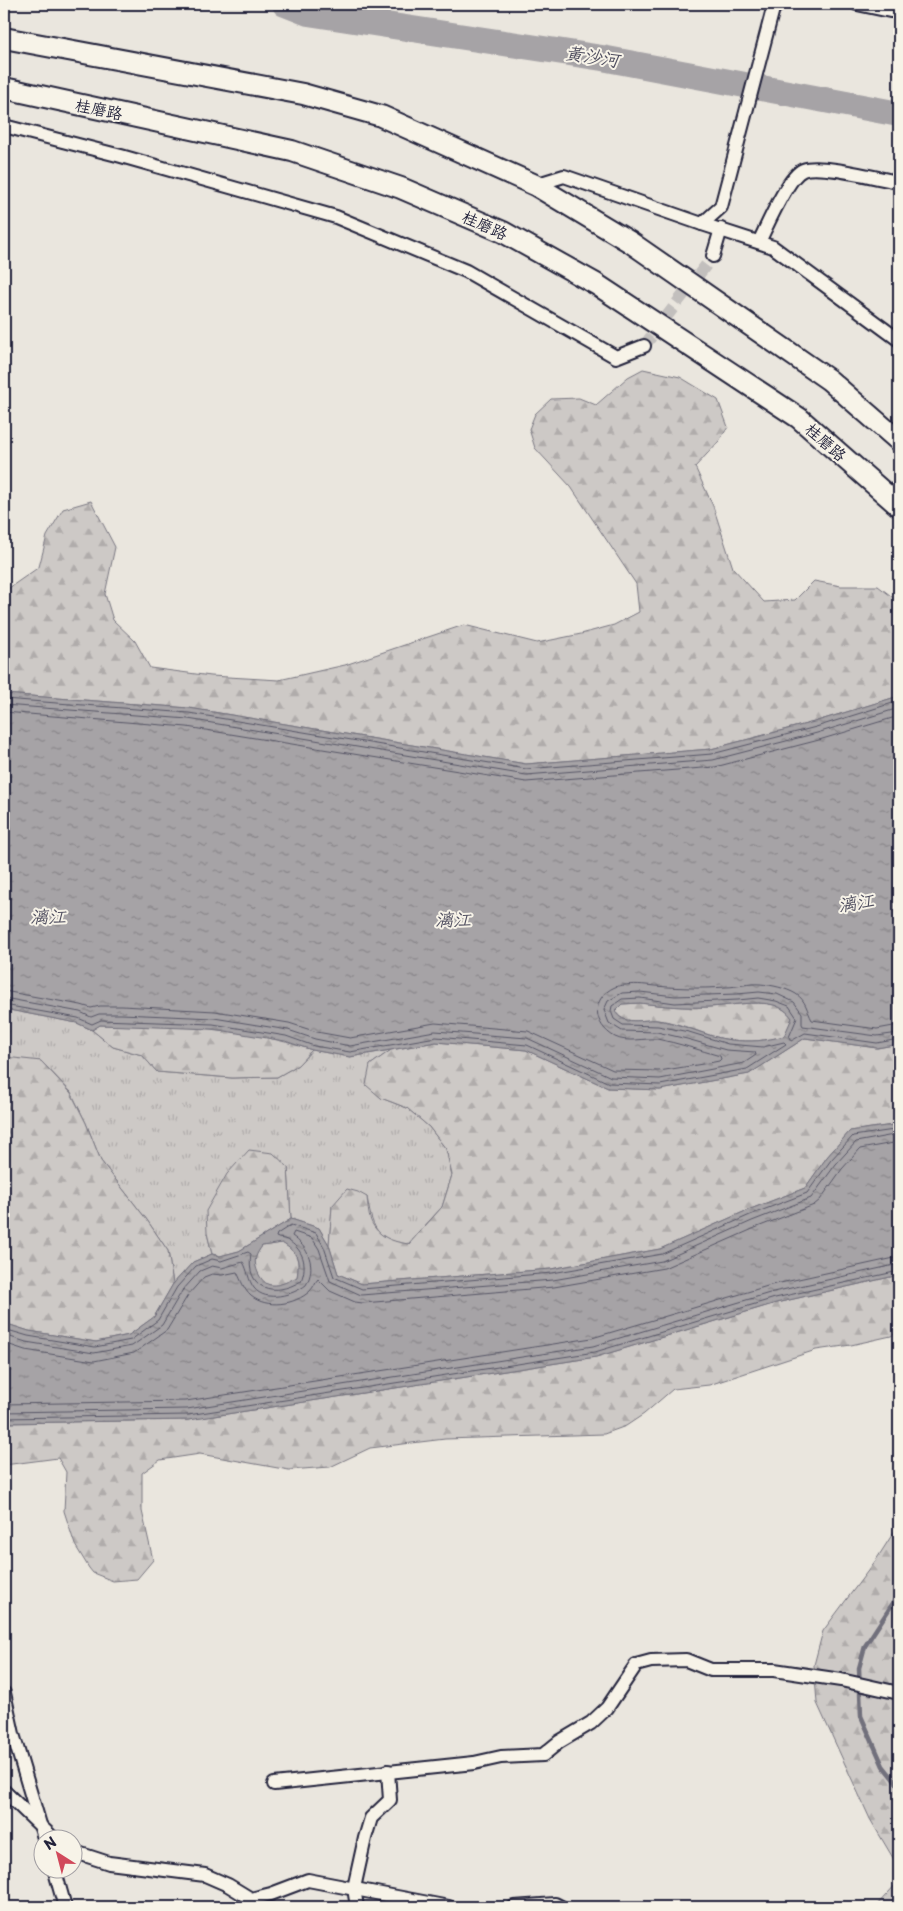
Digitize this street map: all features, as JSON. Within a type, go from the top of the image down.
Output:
[{"type":"main road","points":[[4,38],[303,94],[381,116],[535,185],[630,242],[829,380],[899,441]]},
{"type":"main road","name":"桂磨路","points":[[4,88],[292,151],[401,188],[503,232],[596,284],[799,418],[899,506]]},
{"type":"street","points":[[857,4],[899,11]]},
{"type":"street","points":[[702,224],[721,207],[732,160],[776,6]]},
{"type":"street","points":[[4,126],[121,156],[336,217],[466,272],[616,357],[644,346]]},
{"type":"street","points":[[759,242],[788,184],[802,170],[816,168],[899,182]]},
{"type":"street","points":[[535,185],[564,176],[773,247],[899,340]]},
{"type":"street","points":[[713,256],[721,229]]},
{"type":"street","points":[[274,1784],[474,1762],[501,1757],[543,1755],[559,1742],[592,1723],[607,1708],[636,1665],[651,1660],[686,1660],[711,1670],[774,1670],[841,1680],[899,1693]]},
{"type":"street","points":[[4,1693],[13,1734],[41,1828]]},
{"type":"street","points":[[357,1907],[354,1888],[371,1818],[390,1800],[388,1771]]},
{"type":"street","points":[[4,1791],[38,1828]]},
{"type":"street","points":[[82,1854],[110,1863],[205,1874],[251,1899],[272,1894],[308,1880],[448,1907]]},
{"type":"street","points":[[57,1878],[66,1907]]},
{"type":"street","points":[[514,1907],[555,1904],[561,1907]]},
{"type":"green space","points":[[643,369],[680,377],[718,400],[728,427],[719,441],[695,467],[713,506],[733,568],[764,602],[795,600],[814,581],[841,586],[878,586],[899,602],[899,696],[814,722],[711,749],[526,764],[189,708],[4,694],[4,603],[9,588],[39,567],[47,536],[63,509],[91,501],[115,547],[105,594],[113,620],[135,641],[150,668],[211,676],[279,680],[345,665],[464,625],[537,643],[614,625],[639,612],[636,584],[571,487],[535,448],[529,429],[535,414],[551,399],[579,398],[596,405],[628,377]]},
{"type":"green space","points":[[640,1003],[691,1007],[750,1003],[766,1004],[782,1009],[792,1018],[785,1036],[758,1041],[731,1040],[666,1021],[627,1020],[618,1015],[615,1010],[622,1004]]},
{"type":"green space","points":[[4,1009],[77,1023],[92,1030],[113,1047],[142,1055],[157,1072],[232,1078],[277,1077],[298,1065],[312,1050],[350,1057],[391,1050],[370,1065],[381,1098],[407,1108],[429,1127],[446,1149],[452,1175],[442,1207],[408,1244],[388,1239],[377,1230],[373,1224],[367,1197],[332,1206],[329,1245],[319,1228],[291,1219],[288,1167],[207,1233],[212,1254],[193,1262],[173,1284],[168,1251],[147,1220],[101,1161],[71,1092],[41,1061],[4,1059]]},
{"type":"green space","points":[[100,1025],[181,1027],[234,1032],[287,1042],[312,1050],[298,1065],[277,1077],[232,1078],[157,1072],[142,1055],[113,1047],[92,1030]]},
{"type":"green space","points":[[805,1038],[877,1048],[899,1044],[899,1120],[893,1125],[850,1131],[827,1157],[805,1188],[748,1210],[660,1249],[551,1269],[362,1284],[338,1274],[329,1245],[332,1206],[347,1189],[367,1197],[370,1219],[382,1235],[397,1242],[409,1244],[442,1207],[452,1175],[446,1149],[429,1127],[407,1108],[381,1098],[366,1085],[370,1065],[391,1050],[436,1042],[526,1050],[608,1088],[660,1090],[749,1074]]},
{"type":"green space","points":[[5,1057],[41,1061],[71,1093],[86,1123],[101,1161],[147,1220],[168,1251],[173,1284],[154,1317],[129,1335],[96,1342],[29,1331],[4,1323]]},
{"type":"green space","points":[[249,1150],[273,1153],[288,1167],[291,1219],[239,1251],[220,1256],[212,1254],[207,1233],[206,1211],[227,1174]]},
{"type":"green space","points":[[282,1243],[292,1250],[297,1257],[297,1278],[280,1284],[266,1284],[258,1274],[255,1257],[262,1246]]},
{"type":"green space","points":[[899,1275],[899,1332],[891,1336],[851,1345],[816,1350],[709,1385],[673,1389],[644,1414],[626,1426],[604,1434],[445,1439],[370,1448],[330,1467],[289,1470],[200,1454],[160,1460],[142,1473],[142,1511],[153,1560],[137,1579],[113,1581],[93,1573],[89,1568],[75,1545],[64,1511],[66,1472],[58,1458],[4,1465],[4,1423],[188,1420],[596,1357],[776,1303]]},
{"type":"green space","points":[[899,1524],[899,1868],[870,1819],[817,1703],[814,1665],[823,1631],[876,1560]]},
{"type":"green space","points":[[899,1881],[899,1907],[875,1907]]},
{"type":"water","name":"漓江","points":[[4,694],[189,708],[526,764],[711,749],[814,722],[899,696],[899,1044],[877,1048],[805,1038],[749,1074],[660,1090],[608,1088],[526,1050],[436,1042],[350,1057],[312,1050],[285,1041],[213,1029],[100,1025],[92,1030],[77,1023],[4,1009]],"holes":[[[640,1003],[700,1007],[750,1003],[767,1004],[782,1009],[792,1018],[784,1036],[764,1040],[731,1040],[657,1020],[633,1021],[623,1019],[615,1011],[622,1004]]]},
{"type":"water","points":[[899,1120],[899,1275],[776,1303],[596,1357],[188,1420],[4,1423],[4,1323],[29,1331],[96,1342],[129,1335],[154,1317],[173,1284],[193,1262],[212,1254],[220,1256],[239,1251],[291,1219],[319,1228],[329,1245],[338,1274],[362,1284],[551,1269],[660,1249],[748,1210],[805,1188],[827,1157],[850,1131],[893,1125]],"holes":[[[282,1243],[292,1250],[297,1257],[297,1277],[281,1284],[267,1284],[257,1270],[256,1257],[262,1246]]]},
{"type":"waterway","name":"黄沙河","points":[[285,4],[308,13],[602,58],[899,114]]},
{"type":"waterway","points":[[899,1594],[865,1646],[859,1668],[861,1716],[883,1766],[899,1786]]},
{"type":"tunnel","points":[[644,346],[713,256]]}]
